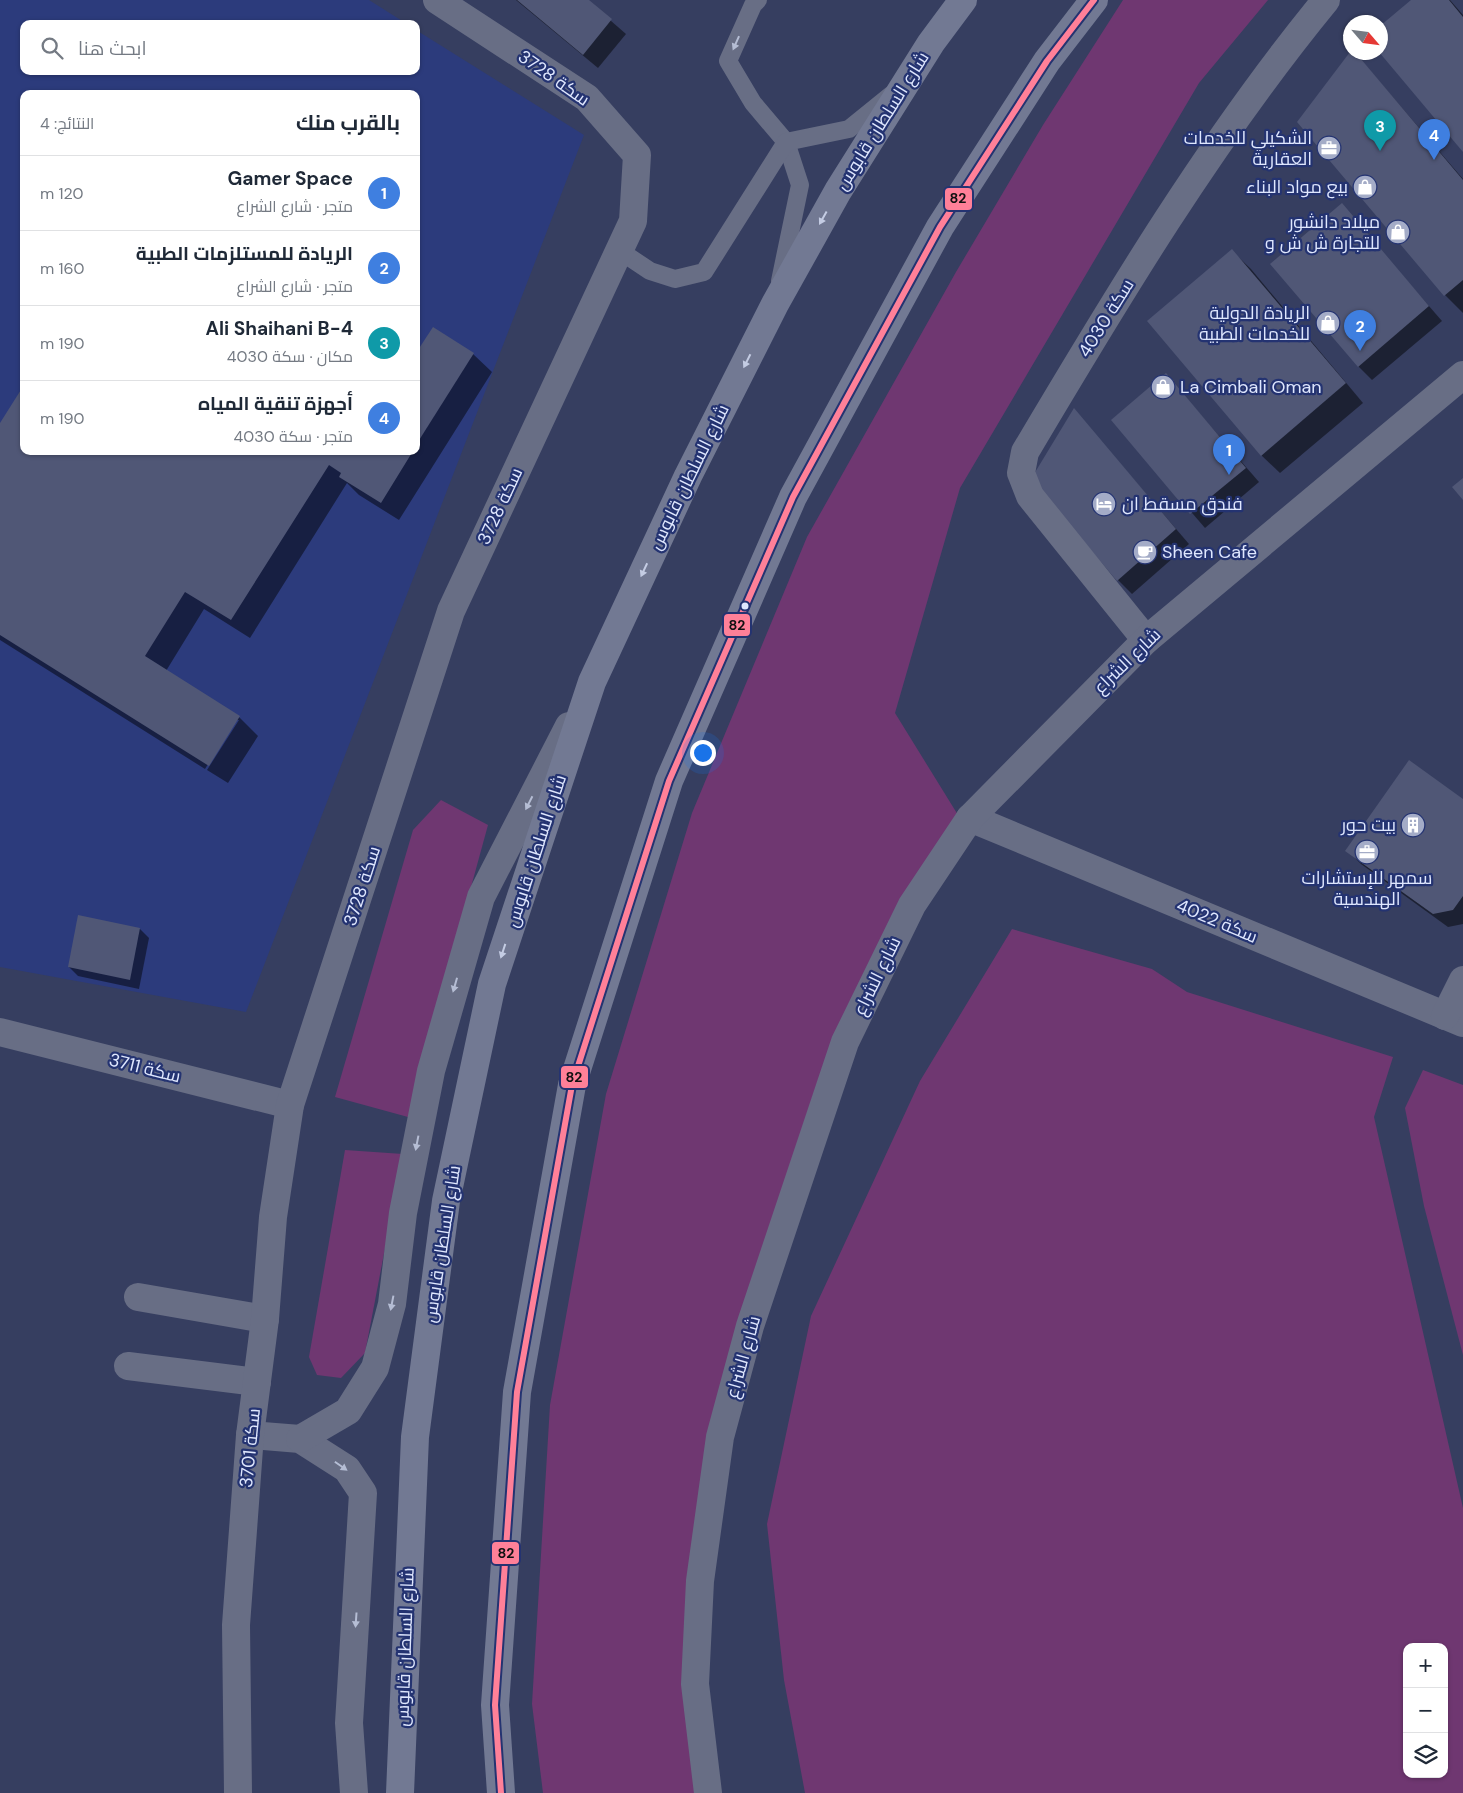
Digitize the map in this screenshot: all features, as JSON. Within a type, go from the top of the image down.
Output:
[{"type":"highway","name":"شارع السلطان قابوس","points":[[400,1793],[414,1437],[446,1201],[492,984],[592,682],[688,476],[775,304],[838,191],[931,43],[963,0]]},
{"type":"highway","points":[[501,1793],[495,1706],[517,1392],[572,1085],[669,781],[793,497],[940,227],[1047,60],[1094,0]]},
{"type":"street","name":"سكة 3728","points":[[290,1105],[451,611],[633,221],[636,155],[587,98],[437,0]]},
{"type":"street","name":"سكة 4030","points":[[1146,640],[1030,496],[1021,473],[1025,452],[1103,321],[1197,176],[1246,104],[1326,0]]},
{"type":"street","name":"شارع الشراع","points":[[708,1793],[695,1684],[700,1581],[720,1437],[750,1326],[845,1042],[912,905],[970,818],[1146,640],[1463,375]]},
{"type":"street","points":[[300,1439],[348,1411],[374,1368],[392,1304],[403,1214],[431,1071],[481,897],[592,682]]},
{"type":"street","name":"سكة 4022","points":[[970,818],[1454,1020]]},
{"type":"street","points":[[1454,1020],[1463,980]]},
{"type":"street","name":"سكة 3711","points":[[0,1032],[290,1105]]},
{"type":"street","name":"سكة 3701","points":[[238,1793],[236,1625],[250,1435],[265,1319],[273,1217],[290,1105]]},
{"type":"street","points":[[138,1297],[265,1319]]},
{"type":"street","points":[[128,1366],[257,1382]]},
{"type":"street","points":[[250,1435],[300,1439],[347,1469],[363,1493],[349,1723],[354,1793]]},
{"type":"lane","points":[[758,0],[753,6],[728,61],[753,103],[786,142],[800,185],[775,304]]},
{"type":"lane","points":[[620,251],[650,271],[675,279],[704,272],[786,142],[849,129],[906,82]]},
{"type":"shaded area","points":[[0,0],[369,0],[401,20],[20,20],[20,75],[420,75],[420,32],[584,135],[246,1012],[0,967]]},
{"type":"shaded area","points":[[1123,0],[1268,0],[1199,83],[960,488],[895,713],[958,815],[901,899],[708,1434],[696,1793],[543,1793],[532,1704],[550,1405],[606,1094],[692,813],[807,537],[956,272],[1043,125]]},
{"type":"shaded area","points":[[441,800],[488,825],[408,1117],[335,1097],[413,830]]},
{"type":"shaded area","points":[[1012,929],[1152,969],[1187,992],[1393,1057],[1374,1117],[1463,1508],[1463,1793],[805,1793],[784,1680],[767,1524],[811,1316],[920,1081]]},
{"type":"shaded area","points":[[1423,1070],[1463,1085],[1463,1355],[1424,1206],[1405,1108]]},
{"type":"shaded area","points":[[345,1150],[403,1154],[365,1353],[341,1378],[317,1375],[309,1357]]},
{"type":"building","points":[[517,0],[589,0],[612,19],[583,55]]},
{"type":"building","points":[[1411,0],[1449,0],[1463,17],[1463,152],[1386,60],[1388,60],[1388,19]]},
{"type":"building","points":[[1344,60],[1362,60],[1463,180],[1463,280],[1444,296],[1297,122]]},
{"type":"building","points":[[1342,203],[1429,306],[1358,367],[1270,264]]},
{"type":"building","points":[[1232,249],[1346,383],[1261,456],[1147,321]]},
{"type":"building","points":[[433,327],[474,353],[420,439],[420,347]]},
{"type":"building","points":[[1166,373],[1246,468],[1190,514],[1111,420]]},
{"type":"building","points":[[20,391],[20,455],[411,455],[381,503],[339,477],[341,473],[329,465],[231,620],[185,592],[145,656],[240,716],[209,766],[0,635],[0,423]]},
{"type":"building","name":"فندق مسقط ان","points":[[1074,408],[1176,529],[1117,581],[1031,479]]},
{"type":"building","points":[[1463,478],[1463,500],[1452,487]]},
{"type":"building","name":"بيت حور","points":[[1409,760],[1463,799],[1463,896],[1453,910],[1433,914],[1345,851]]},
{"type":"building","points":[[78,915],[140,928],[130,980],[68,967]]},
{"type":"transit line","name":"82","points":[[501,1793],[495,1705],[517,1392],[572,1085],[669,781],[793,497],[940,227],[1047,61],[1094,0]]},
{"type":"place","name":"الشكيلي للخدمات العقارية","points":[[1329,148]]},
{"type":"place","name":"Ali Shaihani B-4","points":[[1380,151]]},
{"type":"place","name":"أجهزة تنقية المياه","points":[[1434,160]]},
{"type":"place","name":"بيع مواد البناء","points":[[1365,187]]},
{"type":"place","name":"ميلاد دانشور للتجارة ش ش و","points":[[1398,232]]},
{"type":"place","name":"الريادة الدولية للخدمات الطبية","points":[[1328,323]]},
{"type":"place","name":"الريادة للمستلزمات الطبية","points":[[1360,351]]},
{"type":"place","name":"La Cimbali Oman","points":[[1163,387]]},
{"type":"place","name":"Gamer Space","points":[[1229,475]]},
{"type":"place","name":"فندق مسقط ان","points":[[1104,504]]},
{"type":"place","name":"Sheen Cafe","points":[[1145,552]]},
{"type":"place","name":"بيت حور","points":[[1413,825]]},
{"type":"place","name":"سمهر للإستشارات الهندسية","points":[[1367,852]]}]
